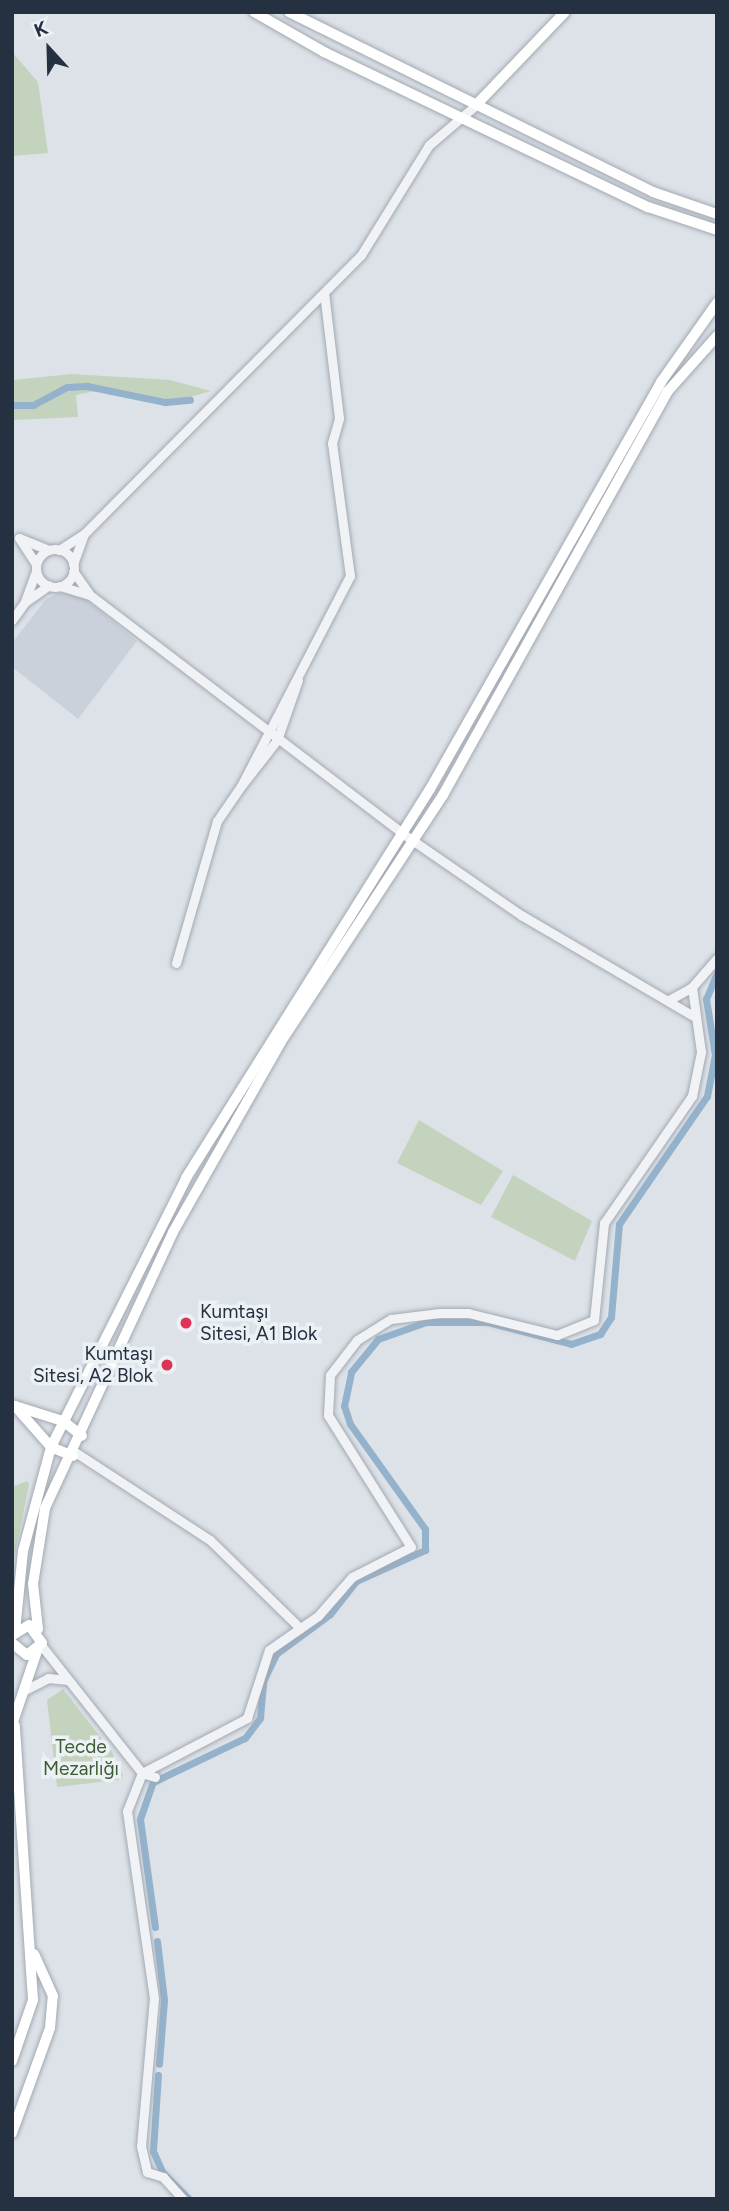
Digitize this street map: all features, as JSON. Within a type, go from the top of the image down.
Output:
[{"type":"main road","points":[[254,12],[459,116],[648,207],[717,230]]},
{"type":"main road","points":[[289,12],[653,192],[717,214]]},
{"type":"main road","points":[[477,104],[565,12]]},
{"type":"main road","points":[[14,1634],[20,1564],[51,1447],[186,1178],[402,834],[661,382],[715,303]]},
{"type":"main road","points":[[12,2061],[32,2005],[31,1946],[14,1723],[39,1648],[33,1584],[41,1523],[82,1436],[104,1375],[209,1163],[413,839],[668,391],[717,336]]},
{"type":"main road","points":[[14,1405],[63,1421],[82,1436]]},
{"type":"main road","points":[[14,1405],[51,1447],[74,1454]]},
{"type":"main road","points":[[14,1634],[24,1625],[38,1629]]},
{"type":"main road","points":[[12,1644],[23,1654],[39,1648]]},
{"type":"main road","points":[[12,2133],[50,2028],[52,1996],[31,1946]]},
{"type":"street","points":[[12,620],[25,601],[36,568],[54,550],[84,534],[361,255],[429,145],[459,116],[477,104]]},
{"type":"street","points":[[240,786],[265,731],[298,680],[350,576],[332,443],[339,418],[324,293]]},
{"type":"street","points":[[60,586],[73,567],[84,534]]},
{"type":"street","points":[[16,535],[54,550],[73,567],[90,595],[402,834],[521,915],[693,1016]]},
{"type":"street","points":[[16,535],[49,585]]},
{"type":"street","points":[[25,601],[49,585],[90,595]]},
{"type":"street","points":[[176,963],[217,821],[240,786],[277,740],[298,680]]},
{"type":"street","points":[[669,1000],[692,987],[717,958]]},
{"type":"street","points":[[183,2199],[163,2177],[148,2172],[141,2146],[154,1998],[127,1811],[142,1773],[247,1717],[269,1650],[300,1629],[352,1577],[405,1553],[412,1543],[328,1415],[324,1391],[339,1359],[391,1319],[468,1313],[557,1335],[589,1325],[599,1304],[604,1223],[692,1096],[701,1052],[693,1016],[692,987]]},
{"type":"street","points":[[74,1454],[209,1540],[300,1629]]},
{"type":"street","points":[[39,1648],[70,1681],[142,1773],[155,1777]]},
{"type":"street","points":[[22,1693],[48,1678],[70,1681]]},
{"type":"shaded area","points":[[59,593],[83,597],[137,641],[78,719],[12,667],[12,643],[46,599]]},
{"type":"green space","points":[[12,52],[38,82],[48,153],[12,156]]},
{"type":"green space","points":[[72,374],[170,380],[211,391],[167,404],[96,391],[76,395],[78,417],[12,420],[12,380]]},
{"type":"green space","points":[[419,1120],[503,1171],[481,1205],[397,1163]]},
{"type":"green space","points":[[513,1175],[592,1221],[575,1261],[491,1217]]},
{"type":"green space","points":[[27,1481],[29,1484],[12,1569],[12,1487]]},
{"type":"green space","name":"Tecde Mezarlığı","points":[[63,1689],[112,1752],[123,1776],[118,1780],[57,1787],[47,1700]]},
{"type":"waterway","points":[[12,405],[33,405],[67,387],[87,386],[165,402],[190,400]]},
{"type":"waterway","points":[[155,1927],[140,1819],[153,1782],[245,1738],[260,1718],[263,1681],[276,1654],[330,1614],[356,1581],[425,1550],[425,1529],[350,1424],[344,1406],[351,1372],[378,1339],[426,1322],[488,1322],[571,1344],[600,1334],[611,1317],[619,1224],[707,1096],[715,1055],[706,999],[717,973]]},
{"type":"waterway","points":[[157,1941],[164,2000],[159,2064]]},
{"type":"waterway","points":[[158,2075],[153,2151],[163,2173],[189,2199]]},
{"type":"place","name":"Kumtaşı Sitesi, A1 Blok","points":[[186,1323]]},
{"type":"place","name":"Kumtaşı Sitesi, A2 Blok","points":[[167,1365]]}]
